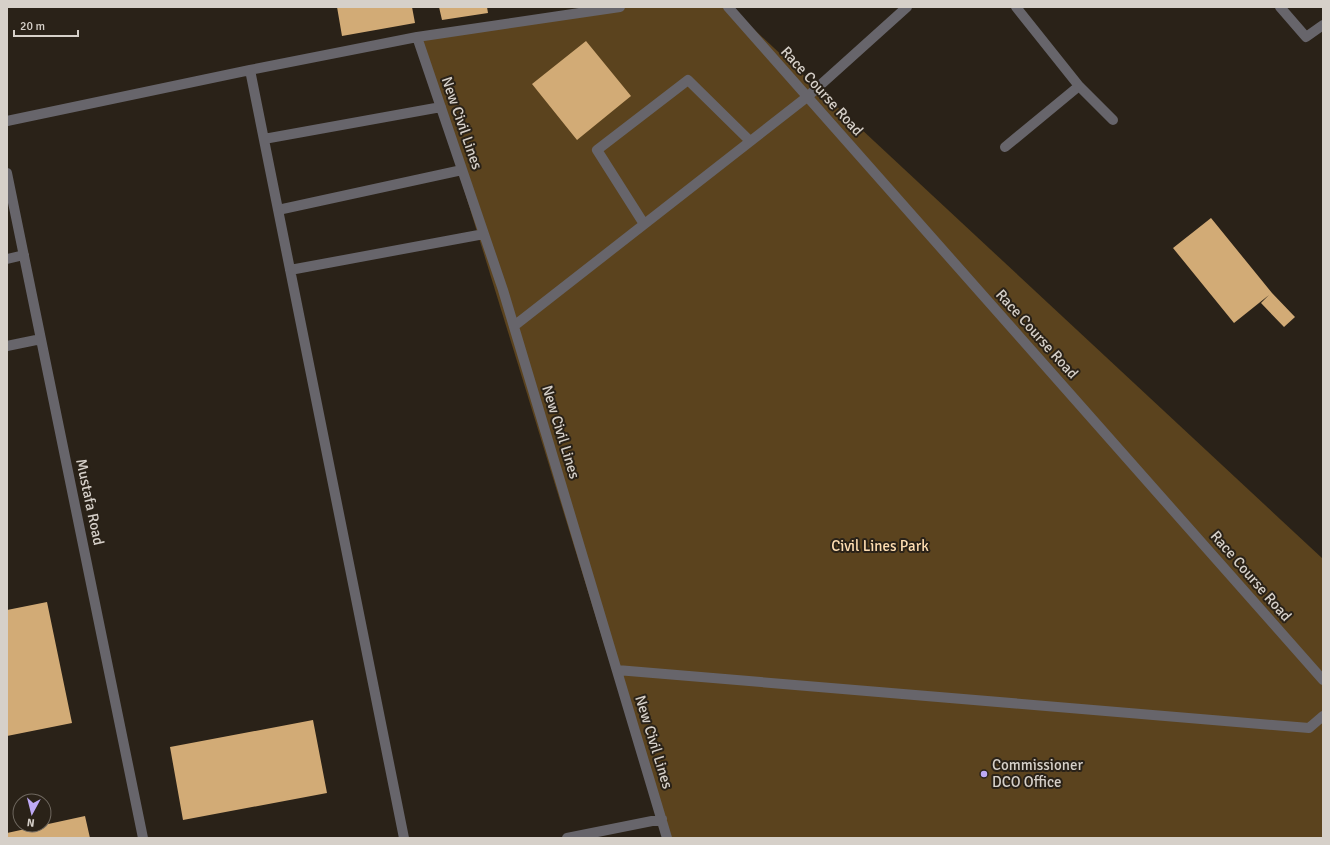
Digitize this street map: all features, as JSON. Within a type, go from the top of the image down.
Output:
[{"type":"street","points":[[7,121],[417,37],[605,8],[620,7]]},
{"type":"street","name":"Race Course Road","points":[[728,7],[1323,680]]},
{"type":"street","points":[[514,326],[807,97],[907,7]]},
{"type":"street","points":[[1016,7],[1079,86],[1113,120]]},
{"type":"street","points":[[1280,7],[1306,37],[1323,24]]},
{"type":"street","name":"New Civil Lines","points":[[417,37],[504,290],[667,838]]},
{"type":"street","points":[[250,70],[404,838]]},
{"type":"street","points":[[644,224],[597,150],[688,80],[750,141]]},
{"type":"street","points":[[1005,147],[1079,86]]},
{"type":"street","points":[[264,139],[441,107]]},
{"type":"street","points":[[278,210],[462,170]]},
{"type":"street","name":"Mustafa Road","points":[[7,173],[143,838]]},
{"type":"street","points":[[290,270],[484,234]]},
{"type":"street","points":[[7,259],[24,255]]},
{"type":"street","points":[[7,346],[41,339]]},
{"type":"street","points":[[617,670],[1309,728],[1323,716]]},
{"type":"street","points":[[567,838],[662,819]]},
{"type":"green space","name":"Civil Lines Park","points":[[622,7],[730,7],[1323,559],[1323,838],[664,838],[417,37]]},
{"type":"building","points":[[337,7],[412,7],[415,23],[342,36]]},
{"type":"building","points":[[439,7],[487,7],[488,13],[442,20]]},
{"type":"building","points":[[586,41],[631,96],[577,140],[532,84]]},
{"type":"building","points":[[1211,218],[1272,293],[1295,317],[1284,327],[1261,303],[1269,295],[1234,323],[1173,248]]},
{"type":"building","points":[[47,602],[72,723],[7,736],[7,610]]},
{"type":"building","points":[[313,720],[327,793],[183,820],[170,747]]},
{"type":"building","points":[[85,816],[90,838],[7,838],[7,833],[12,832],[52,833],[52,823]]},
{"type":"place","name":"Commissioner DCO Office","points":[[984,774]]}]
